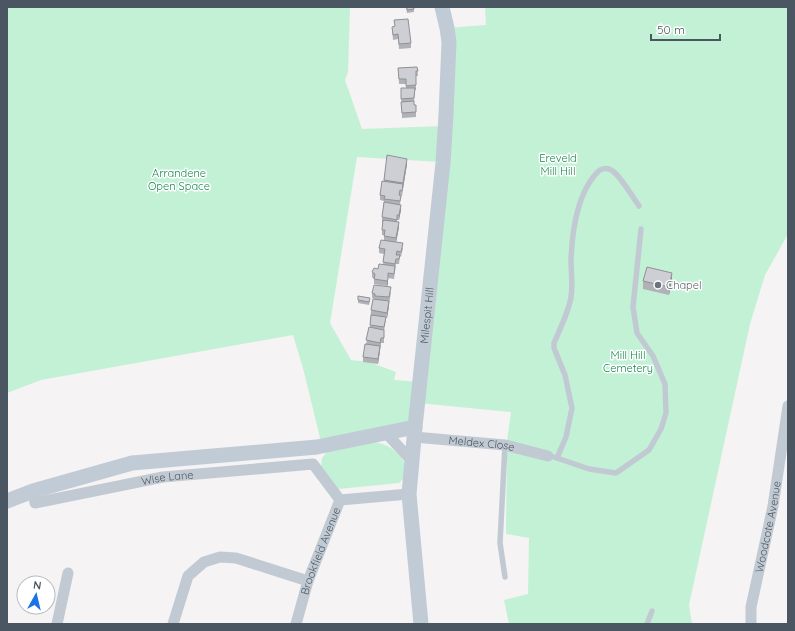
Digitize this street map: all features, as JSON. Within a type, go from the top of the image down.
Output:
[{"type":"street","name":"Milespit Hill","points":[[420,624],[409,494],[446,123],[449,42],[442,7]]},
{"type":"street","name":"Woodcote Avenue","points":[[752,624],[751,607],[773,506],[788,412]]},
{"type":"street","name":"Wise Lane","points":[[7,501],[33,491],[132,463],[317,447],[386,433],[415,432]]},
{"type":"street","name":"Meldex Close","points":[[415,432],[505,445],[552,457]]},
{"type":"street","points":[[386,433],[412,462]]},
{"type":"street","points":[[317,447],[313,464],[340,500]]},
{"type":"street","name":"Wise Lane","points":[[33,491],[35,503],[163,477],[313,464]]},
{"type":"street","name":"Brookfield Avenue","points":[[296,624],[308,581],[340,500],[409,494]]},
{"type":"street","points":[[174,624],[188,576],[204,562],[220,557],[236,558],[308,581]]},
{"type":"street","points":[[57,624],[68,573]]},
{"type":"lane","points":[[639,206],[611,169],[604,168],[598,171],[591,179],[581,199],[574,233],[571,260],[571,297],[554,343],[554,348],[565,375],[572,408],[566,437],[552,457],[589,469],[616,473],[649,450],[661,429],[666,413],[665,384],[653,356],[637,333],[634,307],[641,230]]},
{"type":"lane","points":[[505,445],[500,543],[505,577]]},
{"type":"lane","points":[[647,624],[652,611]]},
{"type":"green space","points":[[7,7],[350,7],[348,72],[345,80],[362,129],[443,126],[441,162],[357,157],[330,323],[351,360],[369,362],[396,372],[394,380],[420,382],[443,163],[449,42],[447,28],[486,25],[485,7],[788,7],[788,234],[765,275],[750,324],[689,605],[692,624],[509,624],[504,600],[528,594],[529,538],[506,534],[507,441],[511,412],[418,403],[415,426],[322,446],[303,368],[293,335],[41,380],[7,393]]},
{"type":"green space","points":[[373,442],[387,446],[395,451],[405,464],[407,475],[399,483],[338,489],[326,479],[321,465],[322,458],[327,452]]},
{"type":"building","points":[[407,7],[414,7],[414,9],[407,10]]},
{"type":"building","points":[[408,19],[411,43],[399,44],[398,34],[393,35],[392,27],[395,26],[394,20]]},
{"type":"building","points":[[417,67],[418,71],[416,71],[416,85],[406,86],[406,79],[399,79],[398,68]]},
{"type":"building","points":[[401,88],[415,88],[414,98],[401,99]]},
{"type":"building","points":[[414,101],[414,105],[416,105],[416,112],[402,113],[401,102]]},
{"type":"building","points":[[387,155],[407,159],[403,183],[384,180]]},
{"type":"building","points":[[382,181],[403,184],[402,191],[400,190],[399,195],[401,196],[400,201],[384,199],[385,196],[380,195]]},
{"type":"building","points":[[384,202],[401,205],[399,215],[397,215],[397,220],[382,217]]},
{"type":"building","points":[[383,220],[399,222],[396,238],[384,236],[385,230],[382,230]]},
{"type":"building","points":[[381,240],[403,243],[401,252],[397,251],[396,255],[400,255],[399,259],[396,259],[395,264],[383,262],[385,249],[379,248]]},
{"type":"building","points":[[379,264],[395,266],[394,274],[388,273],[387,281],[374,279],[375,274],[372,272],[374,268],[378,269]]},
{"type":"building","points":[[647,267],[672,273],[669,287],[643,281]]},
{"type":"building","points":[[374,285],[391,287],[389,297],[375,296],[375,294],[372,293]]},
{"type":"building","points":[[358,296],[370,298],[369,302],[358,300]]},
{"type":"building","points":[[373,299],[389,301],[387,313],[371,310]]},
{"type":"building","points":[[371,315],[386,317],[384,327],[370,325]]},
{"type":"building","points":[[369,327],[384,330],[384,338],[381,338],[380,343],[366,340]]},
{"type":"building","points":[[365,344],[380,346],[378,359],[363,357]]},
{"type":"place","name":"Chapel","points":[[658,285]]},
{"type":"park label","name":"Ereveld Mill Hill","points":[[558,164]]},
{"type":"park label","name":"Arrandene Open Space","points":[[179,179]]},
{"type":"park label","name":"Mill Hill Cemetery","points":[[628,361]]}]
